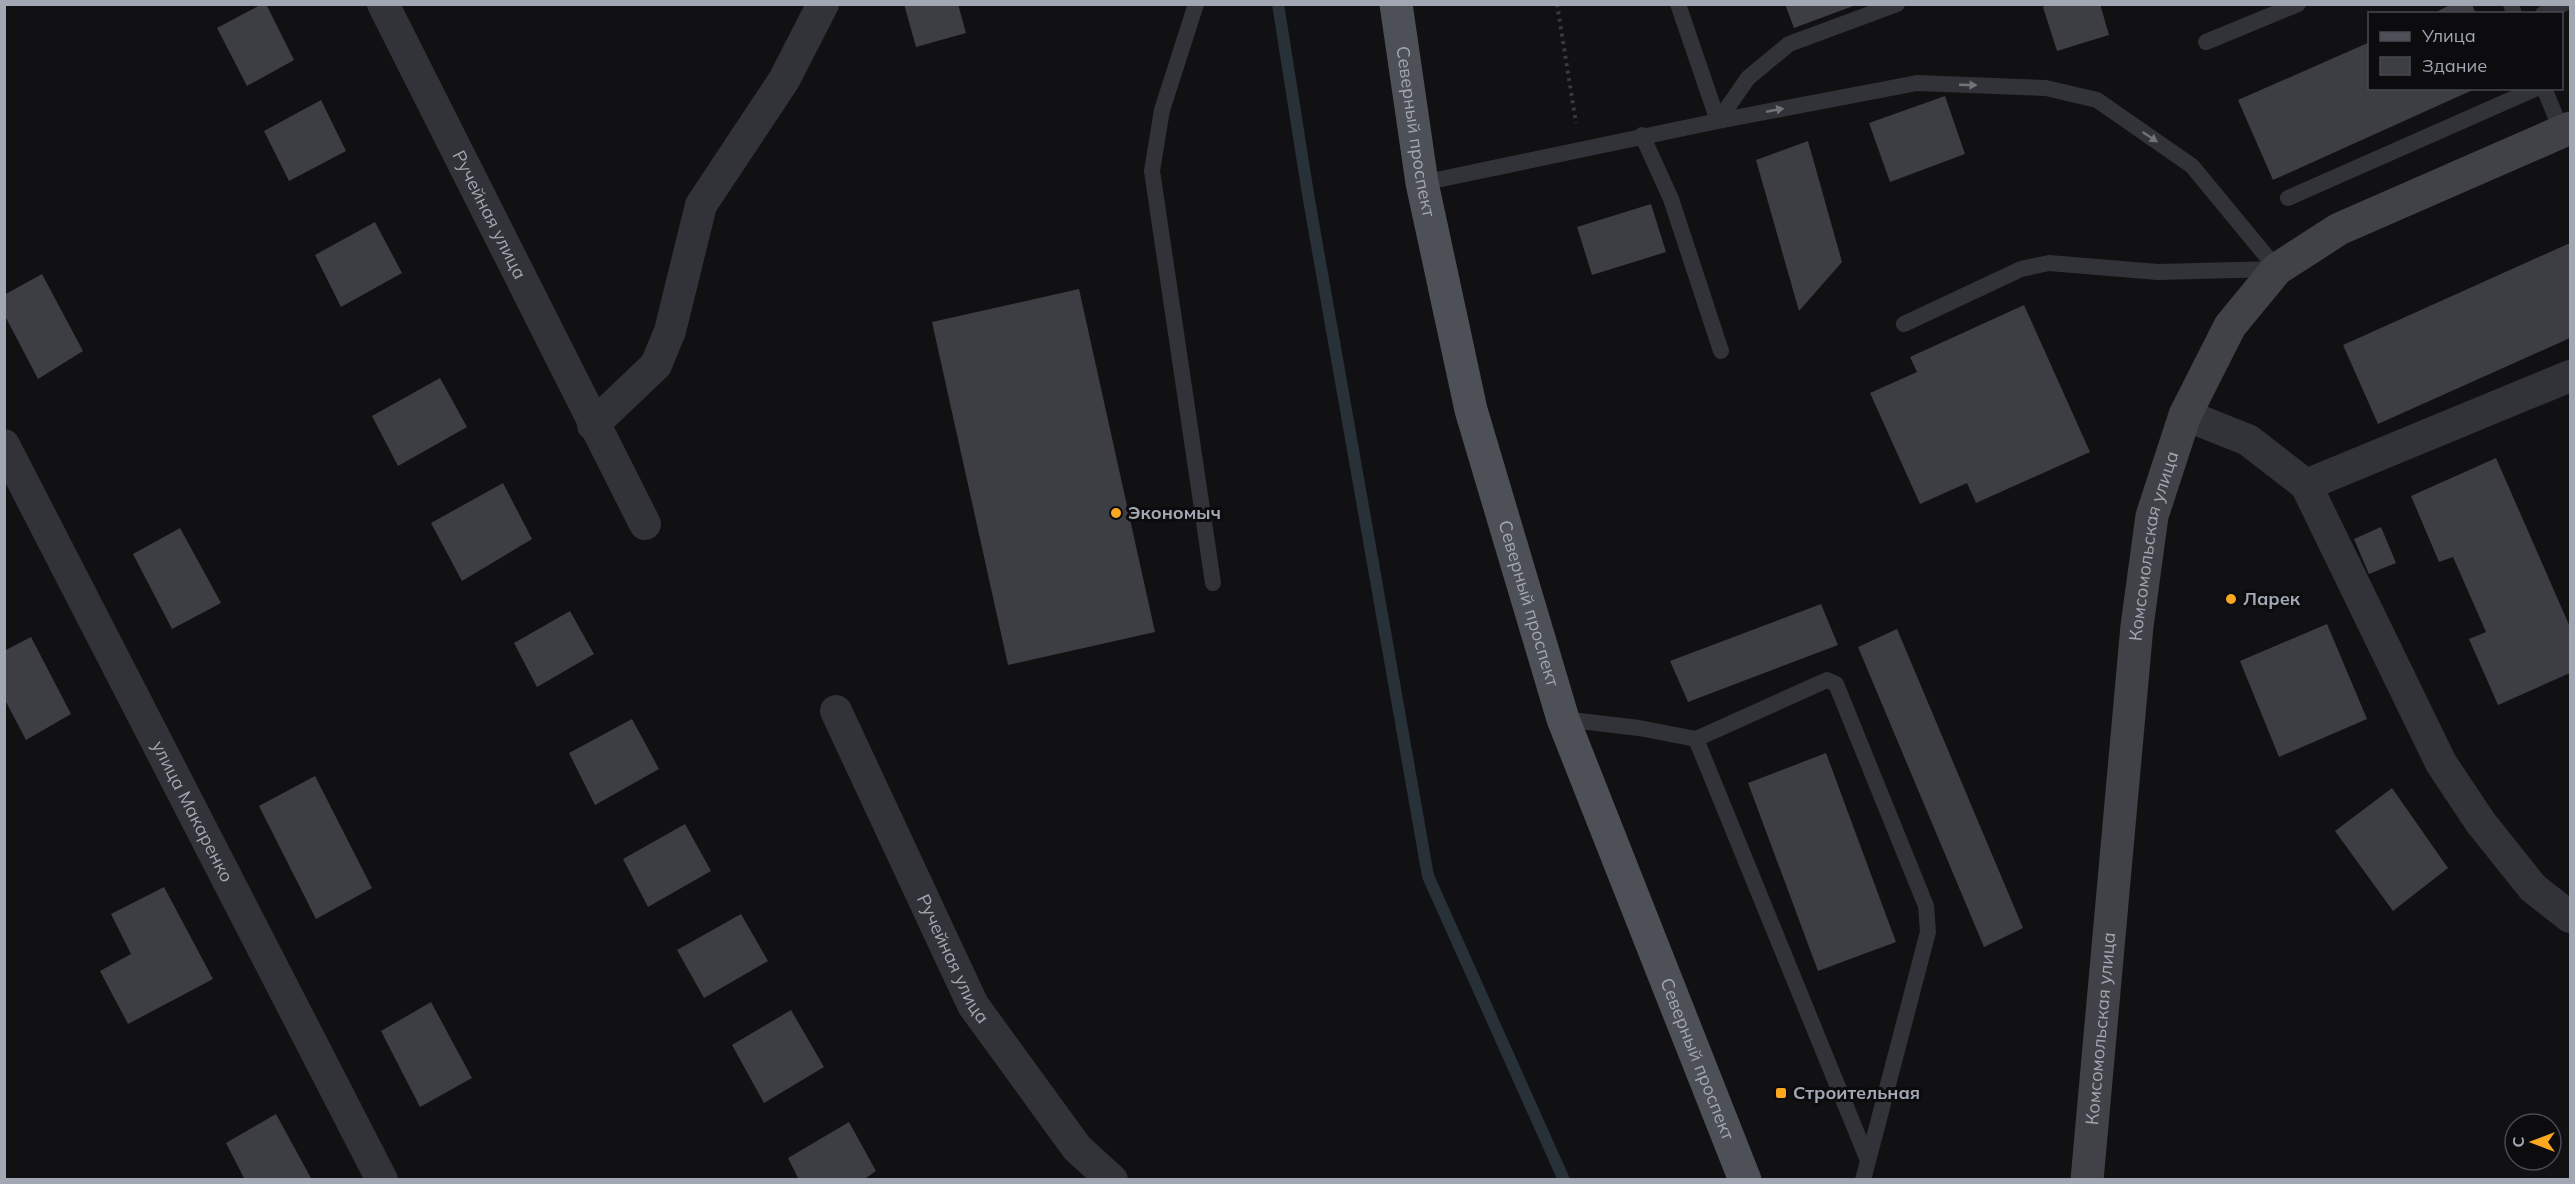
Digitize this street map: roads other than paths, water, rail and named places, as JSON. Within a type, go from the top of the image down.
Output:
[{"type":"main road","name":"Северный проспект","points":[[1396,4],[1422,183],[1471,410],[1563,720],[1745,1179]]},
{"type":"main road","name":"Комсомольская улица","points":[[2087,1179],[2137,626],[2152,516],[2186,415],[2230,326],[2277,269],[2339,229],[2566,130]]},
{"type":"street","name":"Ручейная улица","points":[[383,4],[593,425],[645,524]]},
{"type":"street","points":[[593,425],[657,365],[669,331],[701,205],[784,80],[823,4]]},
{"type":"street","points":[[2306,485],[2571,376]]},
{"type":"street","points":[[2186,415],[2248,440],[2306,485],[2440,763],[2481,823],[2533,888],[2571,917]]},
{"type":"street","name":"улица Макаренко","points":[[4,445],[382,1179]]},
{"type":"street","name":"Ручейная улица","points":[[836,711],[973,1005],[1077,1148],[1112,1179]]},
{"type":"lane","points":[[1196,4],[1162,110],[1152,171],[1213,583]]},
{"type":"lane","points":[[1678,4],[1718,121]]},
{"type":"lane","points":[[1718,121],[1748,78],[1789,44],[1897,4]]},
{"type":"lane","points":[[2206,42],[2298,4]]},
{"type":"lane","points":[[2547,12],[2563,4]]},
{"type":"lane","points":[[1422,183],[1642,135],[1917,83],[2046,88],[2097,100],[2192,166],[2277,269]]},
{"type":"lane","points":[[2288,198],[2532,90]]},
{"type":"lane","points":[[2545,90],[2566,130]]},
{"type":"lane","points":[[1642,135],[1671,199],[1721,351]]},
{"type":"lane","points":[[1904,324],[2021,268],[2049,263],[2158,272],[2277,269]]},
{"type":"lane","points":[[1563,720],[1639,728],[1696,739],[1827,680],[1836,684],[1926,906],[1928,932],[1863,1179]]},
{"type":"lane","points":[[1696,739],[1867,1158]]},
{"type":"waterway","points":[[1278,4],[1308,194],[1428,876],[1564,1180]]},
{"type":"place","name":"Экономыч","points":[[1116,513]]},
{"type":"place","name":"Ларек","points":[[2231,599]]},
{"type":"place","name":"Строительная","points":[[1781,1093]]}]
